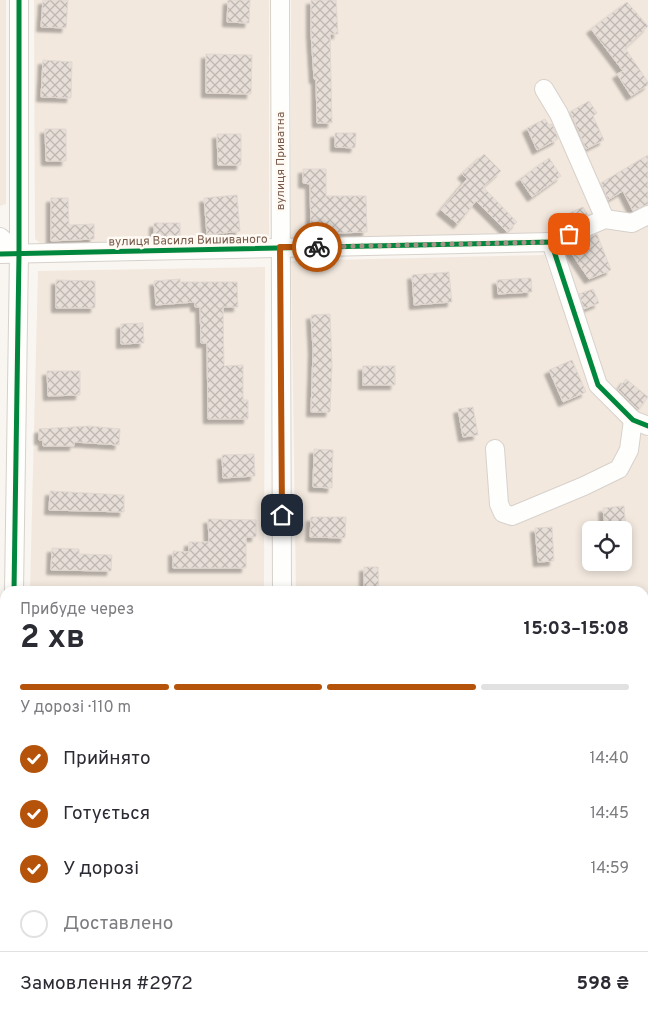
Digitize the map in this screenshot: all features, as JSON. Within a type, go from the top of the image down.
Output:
[{"type":"street","points":[[14,586],[19,254],[19,0]]},
{"type":"street","name":"вулиця Приватна","points":[[280,0],[282,586]]},
{"type":"street","points":[[544,89],[559,114],[605,219]]},
{"type":"street","points":[[495,449],[499,504],[504,513],[512,516],[584,486],[618,468],[629,450],[640,423],[598,384],[551,242],[605,219],[632,223],[648,215]]},
{"type":"street","points":[[0,237],[19,254]]},
{"type":"street","name":"вулиця Василя Вишиваного","points":[[0,254],[551,242]]},
{"type":"shaded area","points":[[0,0],[6,0],[6,204],[0,206]]},
{"type":"shaded area","points":[[34,0],[269,0],[269,237],[44,246],[35,239]]},
{"type":"shaded area","points":[[291,0],[648,0],[648,421],[602,384],[553,235],[291,240]]},
{"type":"shaded area","points":[[544,255],[592,389],[625,425],[648,437],[648,586],[296,586],[291,261]]},
{"type":"shaded area","points":[[265,267],[264,586],[30,586],[38,271]]},
{"type":"building","points":[[43,0],[68,0],[66,28],[41,27]]},
{"type":"building","points":[[228,0],[250,0],[249,23],[227,22]]},
{"type":"building","points":[[311,0],[336,0],[338,34],[330,34],[332,123],[317,123],[316,79],[314,79],[311,33]]},
{"type":"building","points":[[627,2],[648,26],[625,48],[648,82],[648,85],[631,96],[617,74],[623,71],[591,29]]},
{"type":"building","points":[[206,54],[252,55],[251,94],[206,93]]},
{"type":"building","points":[[43,60],[72,62],[71,98],[41,97]]},
{"type":"building","points":[[589,101],[597,113],[593,116],[604,140],[586,149],[570,112]]},
{"type":"building","points":[[545,119],[549,125],[552,124],[558,139],[537,150],[527,128]]},
{"type":"building","points":[[45,129],[66,129],[66,161],[46,161]]},
{"type":"building","points":[[335,133],[356,133],[355,148],[335,147]]},
{"type":"building","points":[[217,134],[241,134],[241,165],[218,165]]},
{"type":"building","points":[[484,154],[501,171],[483,187],[517,222],[507,232],[476,201],[458,224],[441,210],[467,179],[462,174]]},
{"type":"building","points":[[648,155],[648,204],[633,211],[623,191],[608,200],[601,183]]},
{"type":"building","points":[[549,158],[561,176],[532,197],[520,179]]},
{"type":"building","points":[[303,169],[326,169],[326,196],[366,196],[367,232],[311,234],[310,184],[303,183]]},
{"type":"building","points":[[237,195],[240,231],[207,235],[204,198]]},
{"type":"building","points":[[51,198],[68,198],[69,225],[94,224],[94,239],[51,241]]},
{"type":"building","points":[[583,207],[588,215],[560,227],[556,219]]},
{"type":"building","points":[[154,223],[180,223],[180,239],[154,240]]},
{"type":"building","points":[[597,234],[611,270],[589,279],[567,247]]},
{"type":"building","points":[[449,272],[452,302],[414,305],[412,275]]},
{"type":"building","points":[[531,278],[532,292],[498,294],[497,280]]},
{"type":"building","points":[[180,279],[180,282],[237,282],[238,307],[223,307],[224,366],[243,365],[243,400],[248,400],[248,419],[208,419],[207,343],[201,343],[200,307],[195,307],[195,302],[156,305],[154,281]]},
{"type":"building","points":[[56,280],[95,281],[95,308],[56,308]]},
{"type":"building","points":[[593,289],[599,303],[584,309],[579,294]]},
{"type":"building","points":[[330,314],[332,365],[330,412],[311,412],[313,350],[311,315]]},
{"type":"building","points":[[143,323],[144,343],[121,344],[121,324]]},
{"type":"building","points":[[572,360],[586,392],[563,402],[549,370]]},
{"type":"building","points":[[363,366],[395,366],[395,385],[363,385]]},
{"type":"building","points":[[47,371],[80,371],[80,395],[48,396]]},
{"type":"building","points":[[626,379],[648,397],[638,410],[618,390]]},
{"type":"building","points":[[473,407],[478,435],[463,437],[458,409]]},
{"type":"building","points":[[89,426],[120,429],[119,445],[74,442],[74,446],[43,446],[43,440],[39,440],[39,429]]},
{"type":"building","points":[[314,449],[333,450],[332,488],[313,487]]},
{"type":"building","points":[[254,454],[255,476],[223,478],[222,455]]},
{"type":"building","points":[[50,491],[124,495],[124,512],[49,510]]},
{"type":"building","points":[[624,506],[625,521],[604,521],[603,508]]},
{"type":"building","points":[[311,517],[346,517],[345,538],[310,537]]},
{"type":"building","points":[[208,519],[256,520],[256,537],[246,537],[246,568],[173,568],[173,551],[189,552],[189,542],[209,542]]},
{"type":"building","points":[[552,527],[554,561],[538,562],[535,528]]},
{"type":"building","points":[[52,548],[79,549],[79,554],[112,555],[111,571],[51,570]]},
{"type":"building","points":[[364,567],[378,567],[379,586],[364,586]]},
{"type":"cycle path","points":[[14,586],[19,254],[19,0]]},
{"type":"cycle path","points":[[0,254],[551,242],[598,385],[633,420],[648,426]]},
{"type":"way so far","points":[[317,247],[551,242],[569,234]]},
{"type":"route","points":[[282,515],[280,247],[317,247]]}]
